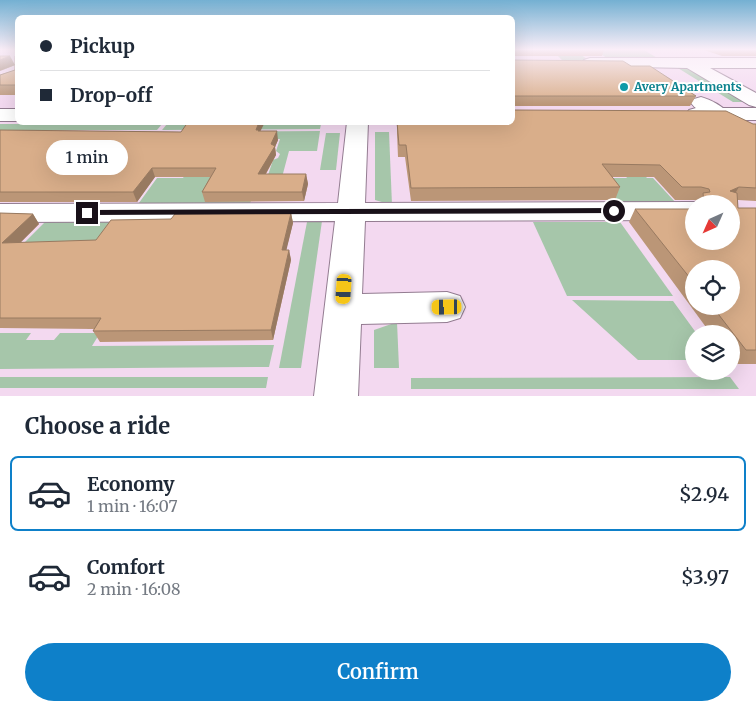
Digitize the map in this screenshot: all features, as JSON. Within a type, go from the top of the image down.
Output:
[{"type":"street","points":[[698,67],[756,101]]},
{"type":"street","points":[[701,103],[719,114]]},
{"type":"street","points":[[680,114],[756,114]]},
{"type":"street","points":[[0,115],[15,115]]},
{"type":"street","points":[[336,396],[358,125]]},
{"type":"street","points":[[0,213],[685,211]]},
{"type":"street","points":[[343,309],[447,307]]},
{"type":"green space","points":[[677,67],[687,67],[745,102],[733,102]]},
{"type":"green space","points":[[0,124],[161,125],[157,130],[0,130]]},
{"type":"green space","points":[[166,125],[321,125],[320,129],[162,130]]},
{"type":"green space","points":[[320,131],[317,151],[289,151],[281,181],[266,181],[273,160],[278,158],[280,154],[276,151],[280,139],[262,139],[260,178],[249,206],[136,207],[157,178],[183,178],[213,132]]},
{"type":"green space","points":[[375,132],[389,132],[392,205],[375,200]]},
{"type":"green space","points":[[326,133],[340,133],[336,170],[320,170]]},
{"type":"green space","points":[[614,141],[647,178],[653,178],[676,203],[618,203],[601,178],[627,178],[618,166]]},
{"type":"green space","points":[[48,219],[175,220],[102,329],[87,329],[108,297],[20,247]]},
{"type":"green space","points":[[322,221],[301,368],[279,368],[307,222]]},
{"type":"green space","points":[[533,222],[620,222],[673,296],[567,296]]},
{"type":"green space","points":[[572,300],[673,301],[690,325],[685,325],[685,360],[638,360]]},
{"type":"green space","points":[[397,322],[399,368],[374,368],[374,330]]},
{"type":"green space","points":[[0,333],[31,333],[26,340],[54,340],[60,333],[100,333],[92,346],[274,345],[269,367],[0,369]]},
{"type":"green space","points":[[0,377],[268,377],[266,388],[0,388]]},
{"type":"green space","points":[[685,377],[685,380],[732,380],[739,389],[411,389],[411,378]]},
{"type":"building","points":[[515,67],[652,67],[696,96],[515,96]]},
{"type":"building","points":[[15,70],[15,85],[0,85],[0,75]]},
{"type":"building","points":[[515,110],[726,111],[756,124],[756,188],[739,187],[730,191],[737,193],[737,195],[703,195],[703,193],[710,192],[709,189],[682,187],[660,165],[602,164],[620,187],[411,188],[406,145],[399,145],[397,125],[515,125]]},
{"type":"building","points":[[186,125],[258,125],[256,130],[258,131],[277,131],[271,144],[275,146],[258,174],[306,174],[302,192],[202,192],[216,168],[152,168],[133,192],[0,192],[0,130],[181,132]]},
{"type":"building","points":[[740,208],[756,208],[756,350],[746,350],[740,342],[740,325],[727,325],[719,315],[740,315],[740,260],[685,260],[685,272],[635,209],[685,209],[685,250],[740,250]]},
{"type":"building","points":[[0,213],[33,214],[2,243],[96,240],[111,220],[171,219],[175,214],[291,213],[282,250],[289,250],[271,330],[93,331],[101,318],[0,318]]},
{"type":"place","name":"Avery Apartments","points":[[624,87]]},
{"type":"route","points":[[87,213],[614,211]]}]
